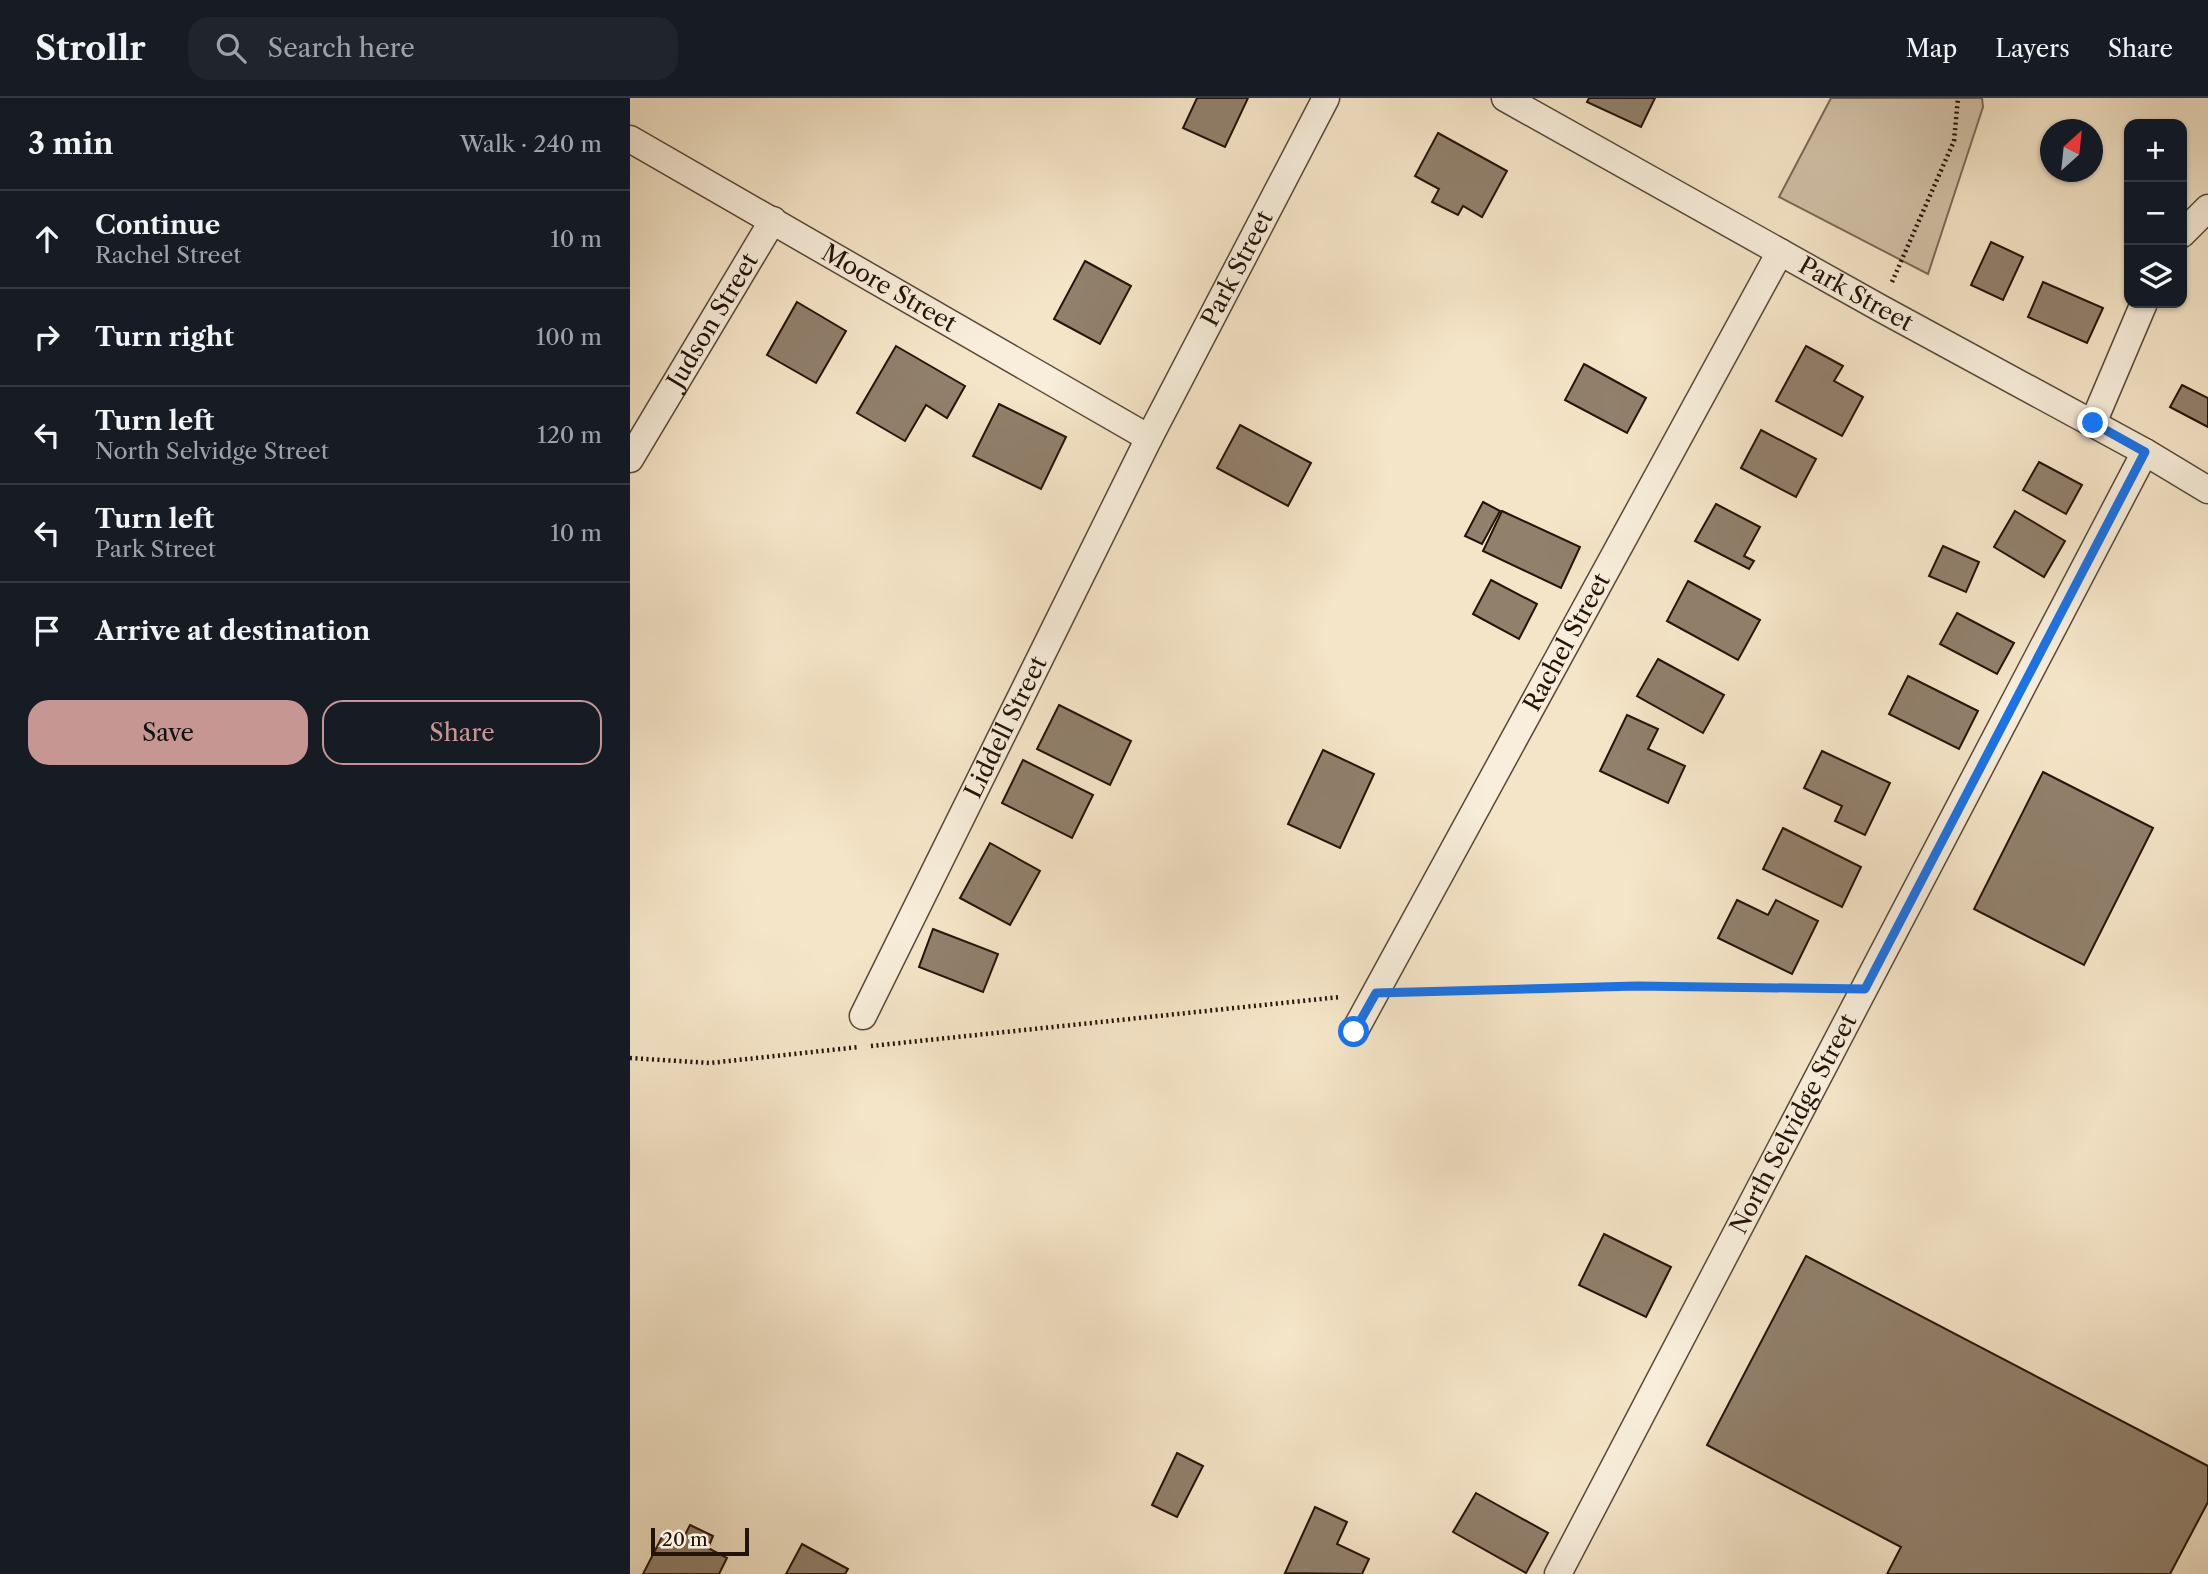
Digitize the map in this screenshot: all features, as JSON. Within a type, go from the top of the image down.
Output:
[{"type":"street","name":"Park Street","points":[[1149,438],[1326,98]]},
{"type":"street","name":"Park Street","points":[[1505,98],[1780,253],[2093,423],[2208,490]]},
{"type":"street","name":"Moore Street","points":[[630,139],[1149,438]]},
{"type":"street","points":[[2187,229],[2208,208]]},
{"type":"street","name":"Judson Street","points":[[630,459],[773,220]]},
{"type":"street","name":"Rachel Street","points":[[1354,1032],[1780,253]]},
{"type":"street","points":[[2093,423],[2142,308]]},
{"type":"street","name":"Liddell Street","points":[[863,1016],[1149,438]]},
{"type":"street","name":"North Selvidge Street","points":[[1558,1574],[2145,452]]},
{"type":"path","points":[[1880,308],[1954,141],[1958,98]]},
{"type":"path","points":[[630,1058],[710,1063],[1376,993],[1637,986],[1865,989]]},
{"type":"shaded area","points":[[1831,98],[1982,98],[1983,107],[1928,274],[1779,197]]},
{"type":"building","points":[[1197,98],[1248,98],[1225,147],[1183,128]]},
{"type":"building","points":[[1589,98],[1655,98],[1641,127],[1587,102]]},
{"type":"building","points":[[1438,133],[1507,171],[1482,217],[1463,206],[1458,215],[1432,202],[1439,189],[1415,176]]},
{"type":"building","points":[[1991,242],[2023,257],[2003,300],[1971,285]]},
{"type":"building","points":[[1085,261],[1131,286],[1100,344],[1054,319]]},
{"type":"building","points":[[2043,282],[2103,308],[2087,343],[2028,317]]},
{"type":"building","points":[[797,302],[846,331],[816,383],[767,355]]},
{"type":"building","points":[[896,346],[965,386],[947,418],[926,405],[905,441],[857,413]]},
{"type":"building","points":[[1806,346],[1843,366],[1834,381],[1863,397],[1842,436],[1776,401]]},
{"type":"building","points":[[1584,364],[1646,398],[1627,433],[1565,400]]},
{"type":"building","points":[[2182,385],[2208,398],[2208,427],[2170,407]]},
{"type":"building","points":[[999,404],[1066,437],[1041,489],[973,456]]},
{"type":"building","points":[[1240,425],[1311,463],[1288,506],[1217,468]]},
{"type":"building","points":[[1761,430],[1816,459],[1796,497],[1741,468]]},
{"type":"building","points":[[2039,462],[2082,485],[2066,514],[2023,490]]},
{"type":"building","points":[[1483,502],[1500,511],[1482,544],[1465,536]]},
{"type":"building","points":[[1716,504],[1760,527],[1744,556],[1754,561],[1749,569],[1695,541]]},
{"type":"building","points":[[1502,511],[1580,547],[1561,588],[1483,551]]},
{"type":"building","points":[[2015,511],[2065,541],[2044,577],[1994,547]]},
{"type":"building","points":[[1943,546],[1979,562],[1966,592],[1929,576]]},
{"type":"building","points":[[1491,580],[1537,604],[1519,639],[1473,614]]},
{"type":"building","points":[[1688,581],[1760,620],[1738,660],[1667,621]]},
{"type":"building","points":[[1957,613],[2014,643],[1997,674],[1940,644]]},
{"type":"building","points":[[1658,659],[1724,695],[1703,733],[1637,696]]},
{"type":"building","points":[[1908,676],[1978,711],[1959,749],[1889,714]]},
{"type":"building","points":[[1059,705],[1131,741],[1110,785],[1037,749]]},
{"type":"building","points":[[1627,715],[1658,729],[1648,749],[1685,766],[1668,803],[1600,771]]},
{"type":"building","points":[[1323,750],[1374,774],[1340,848],[1288,824]]},
{"type":"building","points":[[1822,751],[1890,783],[1865,835],[1835,821],[1842,806],[1804,788]]},
{"type":"building","points":[[1023,760],[1093,795],[1072,838],[1002,803]]},
{"type":"building","points":[[2043,772],[2153,828],[2084,965],[1974,909]]},
{"type":"building","points":[[1783,828],[1861,867],[1842,907],[1763,869]]},
{"type":"building","points":[[990,843],[1040,871],[1010,925],[960,898]]},
{"type":"building","points":[[1737,900],[1768,915],[1776,900],[1818,921],[1792,974],[1718,938]]},
{"type":"building","points":[[933,929],[998,954],[983,992],[919,967]]},
{"type":"building","points":[[1604,1234],[1671,1267],[1646,1317],[1579,1285]]},
{"type":"building","points":[[1806,1256],[2208,1466],[2208,1502],[2170,1574],[1887,1574],[1901,1547],[1707,1445]]},
{"type":"building","points":[[1177,1453],[1203,1466],[1177,1517],[1152,1505]]},
{"type":"building","points":[[1476,1493],[1548,1533],[1526,1573],[1453,1532]]},
{"type":"building","points":[[1315,1507],[1347,1522],[1337,1544],[1369,1559],[1362,1574],[1285,1573]]},
{"type":"building","points":[[690,1525],[713,1536],[708,1548],[727,1558],[719,1574],[643,1574],[665,1531],[683,1539]]},
{"type":"building","points":[[802,1544],[848,1569],[845,1574],[786,1574]]},
{"type":"route","points":[[1354,1032],[1376,993],[1637,986],[1865,989],[2145,452],[2093,423]]}]
